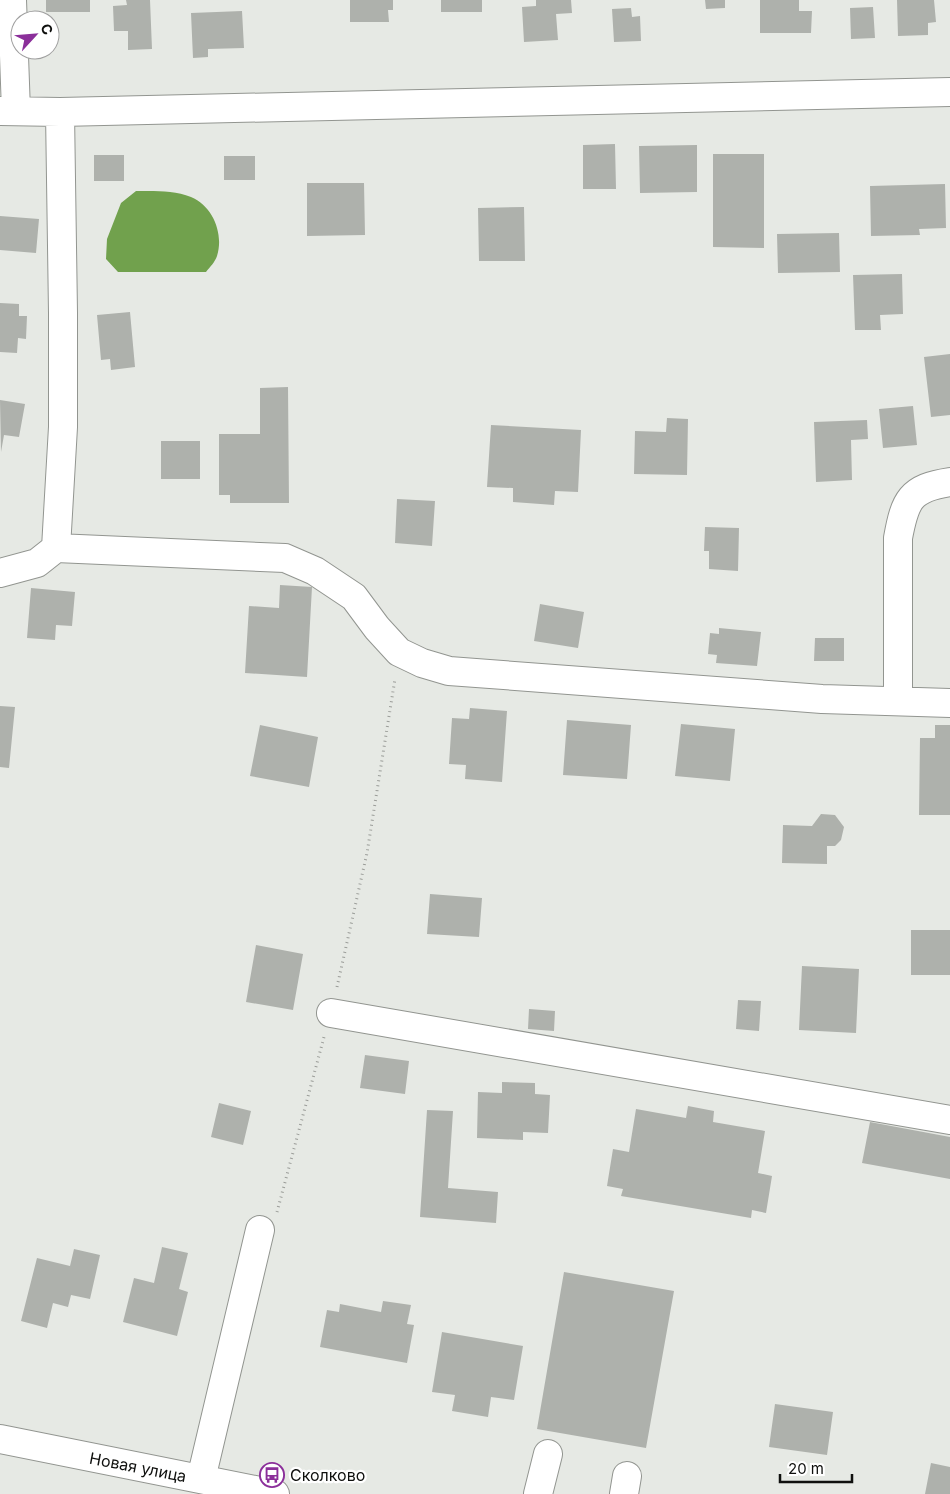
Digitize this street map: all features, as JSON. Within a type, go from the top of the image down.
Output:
[{"type":"street","points":[[12,0],[8,111],[60,112],[950,92]]},
{"type":"street","points":[[56,548],[63,417],[64,313],[60,112]]},
{"type":"street","points":[[898,701],[898,538],[902,516],[911,496],[927,488],[950,482]]},
{"type":"street","points":[[0,573],[37,563],[56,548],[285,558],[315,571],[354,597],[377,628],[400,652],[422,663],[449,671],[822,699],[950,702]]},
{"type":"street","points":[[331,1013],[950,1120]]},
{"type":"street","points":[[201,1479],[268,1222]]},
{"type":"street","name":"Новая улица","points":[[0,1439],[275,1494]]},
{"type":"street","points":[[538,1494],[548,1454]]},
{"type":"path","points":[[268,1222],[331,1013],[367,853],[400,652]]},
{"type":"shaded area","points":[[136,191],[178,193],[199,201],[205,207],[215,222],[219,239],[217,256],[206,272],[118,272],[106,259],[107,239],[121,203]]},
{"type":"building","points":[[46,0],[90,0],[90,12],[46,10]]},
{"type":"building","points":[[126,0],[150,0],[152,49],[128,50],[128,31],[114,31],[113,6],[127,5]]},
{"type":"building","points":[[350,0],[393,0],[393,10],[388,10],[389,22],[350,22]]},
{"type":"building","points":[[441,0],[482,0],[482,12],[441,12]]},
{"type":"building","points":[[536,0],[571,0],[572,13],[556,14],[558,40],[524,42],[522,7],[536,6]]},
{"type":"building","points":[[705,0],[725,0],[725,8],[706,9]]},
{"type":"building","points":[[760,0],[799,0],[799,11],[812,11],[811,33],[760,33]]},
{"type":"building","points":[[897,0],[934,0],[936,22],[928,23],[928,35],[898,36]]},
{"type":"building","points":[[873,7],[875,38],[851,39],[850,8]]},
{"type":"building","points":[[631,8],[632,17],[640,16],[641,41],[614,42],[612,9]]},
{"type":"building","points":[[242,11],[244,48],[208,49],[208,57],[193,58],[191,13]]},
{"type":"building","points":[[615,144],[616,189],[583,189],[583,145]]},
{"type":"building","points":[[697,145],[697,192],[640,193],[639,146]]},
{"type":"building","points":[[713,154],[764,154],[764,248],[713,247]]},
{"type":"building","points":[[94,155],[124,155],[124,181],[94,181]]},
{"type":"building","points":[[224,156],[255,156],[255,180],[224,180]]},
{"type":"building","points":[[307,183],[364,183],[365,235],[307,236]]},
{"type":"building","points":[[945,184],[946,228],[919,229],[920,235],[871,236],[870,186]]},
{"type":"building","points":[[524,207],[525,261],[479,261],[478,208]]},
{"type":"building","points":[[0,216],[39,219],[36,253],[0,250]]},
{"type":"building","points":[[839,233],[840,272],[778,273],[777,234]]},
{"type":"building","points":[[902,274],[903,314],[880,315],[881,330],[855,330],[853,275]]},
{"type":"building","points":[[0,303],[19,304],[19,316],[27,316],[26,339],[18,338],[17,353],[0,352]]},
{"type":"building","points":[[130,312],[135,367],[111,370],[110,359],[101,360],[97,315]]},
{"type":"building","points":[[950,354],[950,415],[931,417],[924,357]]},
{"type":"building","points":[[288,387],[289,503],[230,503],[230,495],[219,495],[219,434],[260,434],[260,388]]},
{"type":"building","points":[[0,400],[25,404],[19,437],[4,435],[1,452]]},
{"type":"building","points":[[913,406],[917,445],[883,448],[879,409]]},
{"type":"building","points":[[667,418],[688,419],[687,475],[634,474],[635,431],[666,432]]},
{"type":"building","points":[[867,420],[868,439],[851,440],[852,480],[816,482],[814,422]]},
{"type":"building","points":[[491,425],[581,430],[578,492],[555,491],[554,505],[513,502],[513,488],[487,487]]},
{"type":"building","points":[[161,441],[200,441],[200,479],[161,479]]},
{"type":"building","points":[[397,499],[435,501],[432,546],[395,543]]},
{"type":"building","points":[[705,527],[739,528],[738,571],[709,569],[709,551],[704,551]]},
{"type":"building","points":[[280,585],[312,587],[307,677],[245,673],[249,606],[279,608]]},
{"type":"building","points":[[31,588],[75,592],[72,626],[56,625],[55,640],[27,638]]},
{"type":"building","points":[[540,604],[584,612],[578,648],[534,641]]},
{"type":"building","points":[[719,628],[761,632],[757,666],[716,663],[717,655],[708,654],[710,633],[719,634]]},
{"type":"building","points":[[815,638],[844,638],[844,661],[814,661]]},
{"type":"building","points":[[0,706],[15,707],[9,768],[0,767]]},
{"type":"building","points":[[470,708],[507,711],[502,782],[465,779],[466,765],[449,764],[452,718],[469,719]]},
{"type":"building","points":[[567,720],[631,725],[627,779],[563,775]]},
{"type":"building","points":[[681,724],[735,729],[730,781],[675,776]]},
{"type":"building","points":[[260,725],[318,737],[309,787],[250,776]]},
{"type":"building","points":[[935,725],[950,725],[950,815],[919,815],[920,738],[935,738]]},
{"type":"building","points":[[821,814],[835,815],[844,827],[841,840],[835,846],[827,846],[827,864],[782,863],[783,825],[812,826]]},
{"type":"building","points":[[430,894],[482,898],[479,937],[427,934]]},
{"type":"building","points":[[911,930],[950,930],[950,975],[911,975]]},
{"type":"building","points":[[256,945],[303,954],[293,1010],[246,1002]]},
{"type":"building","points":[[802,966],[859,969],[856,1033],[799,1030]]},
{"type":"building","points":[[738,1000],[761,1001],[759,1031],[736,1029]]},
{"type":"building","points":[[529,1009],[555,1011],[554,1031],[528,1029]]},
{"type":"building","points":[[365,1055],[409,1061],[405,1094],[360,1088]]},
{"type":"building","points":[[502,1082],[535,1083],[535,1094],[550,1095],[548,1133],[523,1132],[523,1140],[477,1138],[478,1092],[502,1093]]},
{"type":"building","points":[[219,1103],[251,1111],[243,1145],[211,1137]]},
{"type":"building","points":[[688,1106],[714,1111],[713,1122],[765,1131],[758,1173],[772,1176],[766,1213],[752,1210],[751,1218],[621,1196],[623,1189],[607,1186],[613,1149],[629,1152],[636,1109],[686,1118]]},
{"type":"building","points":[[427,1110],[453,1111],[448,1188],[498,1192],[496,1223],[420,1217]]},
{"type":"building","points":[[870,1122],[950,1137],[950,1179],[862,1163]]},
{"type":"building","points":[[162,1247],[188,1253],[179,1289],[188,1292],[177,1336],[123,1322],[134,1278],[154,1283]]},
{"type":"building","points":[[74,1249],[100,1255],[90,1299],[71,1295],[68,1307],[53,1303],[47,1328],[21,1321],[37,1258],[70,1266]]},
{"type":"building","points":[[564,1272],[674,1291],[646,1448],[537,1429]]},
{"type":"building","points":[[383,1301],[411,1305],[407,1324],[414,1325],[407,1363],[320,1347],[327,1310],[339,1312],[340,1304],[381,1312]]},
{"type":"building","points":[[442,1332],[523,1346],[514,1400],[491,1397],[488,1417],[452,1411],[455,1395],[432,1392]]},
{"type":"building","points":[[775,1404],[833,1412],[827,1455],[769,1447]]},
{"type":"building","points":[[931,1463],[950,1467],[950,1494],[925,1494]]},
{"type":"place","name":"Сколково","points":[[272,1475]]}]
